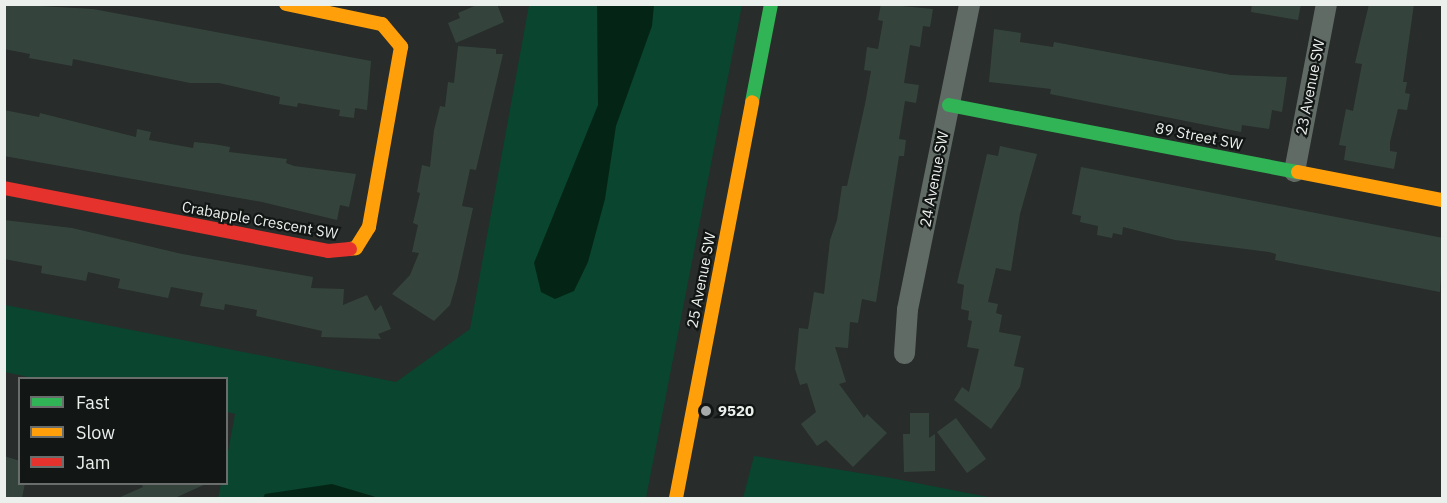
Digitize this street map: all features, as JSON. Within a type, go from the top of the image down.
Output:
[{"type":"street","name":"Crabapple Crescent SW","points":[[4,188],[328,251],[356,248],[369,227],[400,69],[401,47],[390,29],[382,24],[286,4]]},
{"type":"street","name":"25 Avenue SW","points":[[676,498],[771,4]]},
{"type":"street","name":"25 Avenue SW","points":[[759,68],[777,4]]},
{"type":"street","name":"24 Avenue SW","points":[[904,353],[908,309],[969,4]]},
{"type":"street","name":"23 Avenue SW","points":[[1294,171],[1326,4]]},
{"type":"street","name":"89 Street SW","points":[[949,105],[1443,200]]},
{"type":"shaded area","points":[[529,5],[742,5],[646,498],[218,498],[221,485],[228,485],[228,452],[235,414],[228,412],[228,377],[28,377],[5,372],[5,305],[396,382],[470,329]]},
{"type":"shaded area","points":[[597,5],[654,5],[652,26],[616,126],[605,199],[588,262],[574,291],[555,299],[541,292],[534,263],[598,105]]},
{"type":"shaded area","points":[[754,456],[891,478],[993,498],[743,498]]},
{"type":"shaded area","points":[[332,484],[379,498],[263,498],[265,494]]},
{"type":"building","points":[[4,4],[93,9],[371,61],[367,110],[355,108],[354,118],[339,116],[340,110],[298,103],[297,107],[279,104],[280,97],[219,83],[190,83],[73,59],[72,66],[29,58],[30,54],[4,49]]},
{"type":"building","points":[[479,4],[497,4],[504,22],[456,43],[448,23],[460,18],[458,13]]},
{"type":"building","points":[[881,4],[933,9],[930,27],[923,26],[920,47],[910,45],[904,83],[919,85],[916,103],[905,101],[899,139],[906,140],[904,156],[899,156],[876,302],[862,299],[858,323],[850,322],[848,348],[835,347],[846,382],[839,384],[864,418],[867,414],[887,433],[853,467],[826,440],[817,446],[801,424],[816,412],[807,383],[800,385],[795,369],[799,328],[808,329],[814,292],[824,294],[830,240],[837,220],[842,186],[847,186],[871,71],[864,70],[867,47],[878,49],[883,21],[878,20]]},
{"type":"building","points":[[1252,4],[1301,4],[1298,20],[1251,12]]},
{"type":"building","points":[[1369,4],[1414,4],[1403,82],[1407,82],[1405,93],[1410,94],[1407,110],[1398,109],[1390,142],[1390,151],[1397,152],[1394,169],[1344,160],[1346,146],[1339,145],[1346,109],[1353,111],[1362,64],[1355,63]]},
{"type":"building","points":[[994,29],[1021,33],[1020,42],[1053,47],[1054,42],[1231,75],[1287,77],[1282,112],[1272,110],[1269,129],[1242,125],[1241,132],[1050,94],[1051,89],[989,82]]},
{"type":"building","points":[[458,46],[496,49],[496,54],[503,54],[476,170],[470,169],[462,206],[473,208],[457,281],[450,305],[434,321],[392,294],[410,275],[419,253],[412,252],[418,225],[413,223],[420,193],[417,192],[422,165],[430,167],[434,130],[440,106],[445,107],[448,82],[454,83]]},
{"type":"building","points":[[4,110],[39,117],[40,113],[136,137],[137,129],[151,132],[149,140],[193,148],[194,142],[213,144],[230,147],[229,152],[287,159],[286,163],[294,166],[356,174],[349,207],[340,205],[337,220],[262,202],[4,156]]},
{"type":"building","points":[[1000,146],[1037,154],[1020,214],[1011,271],[996,268],[988,302],[998,304],[996,313],[1002,315],[999,332],[1021,336],[1014,366],[1024,368],[1020,387],[991,429],[954,400],[962,387],[969,392],[979,349],[967,347],[972,321],[968,320],[969,311],[961,309],[964,285],[957,283],[987,154],[998,156]]},
{"type":"building","points":[[1081,167],[1443,238],[1440,292],[1275,260],[1276,254],[1269,252],[1175,240],[1123,227],[1122,235],[1113,233],[1112,238],[1097,235],[1098,226],[1080,222],[1081,216],[1072,214]]},
{"type":"building","points":[[4,220],[72,228],[182,254],[313,277],[311,288],[344,289],[343,305],[367,295],[375,311],[381,305],[391,329],[378,334],[381,339],[321,337],[322,331],[256,316],[257,310],[225,304],[224,310],[200,306],[203,293],[171,287],[168,298],[118,288],[120,279],[88,272],[86,281],[41,273],[42,266],[4,259]]},
{"type":"building","points":[[910,413],[929,413],[929,438],[935,434],[935,471],[904,472],[903,434],[910,434]]},
{"type":"building","points":[[956,418],[986,459],[967,473],[937,432]]},
{"type":"building","points":[[4,456],[18,460],[18,485],[25,485],[22,498],[4,498]]},
{"type":"building","points":[[142,485],[204,485],[175,498],[118,498],[143,487]]},
{"type":"traffic: fast","points":[[752,102],[771,4]]},
{"type":"traffic: fast","points":[[949,105],[1298,172]]},
{"type":"traffic: slow","points":[[286,4],[382,24],[401,47],[369,227],[356,248],[350,249]]},
{"type":"traffic: slow","points":[[676,498],[752,102]]},
{"type":"traffic: slow","points":[[1298,172],[1442,200]]},
{"type":"traffic: jam","points":[[4,188],[328,251],[350,249]]},
{"type":"place","name":"9520","points":[[706,411]]}]
